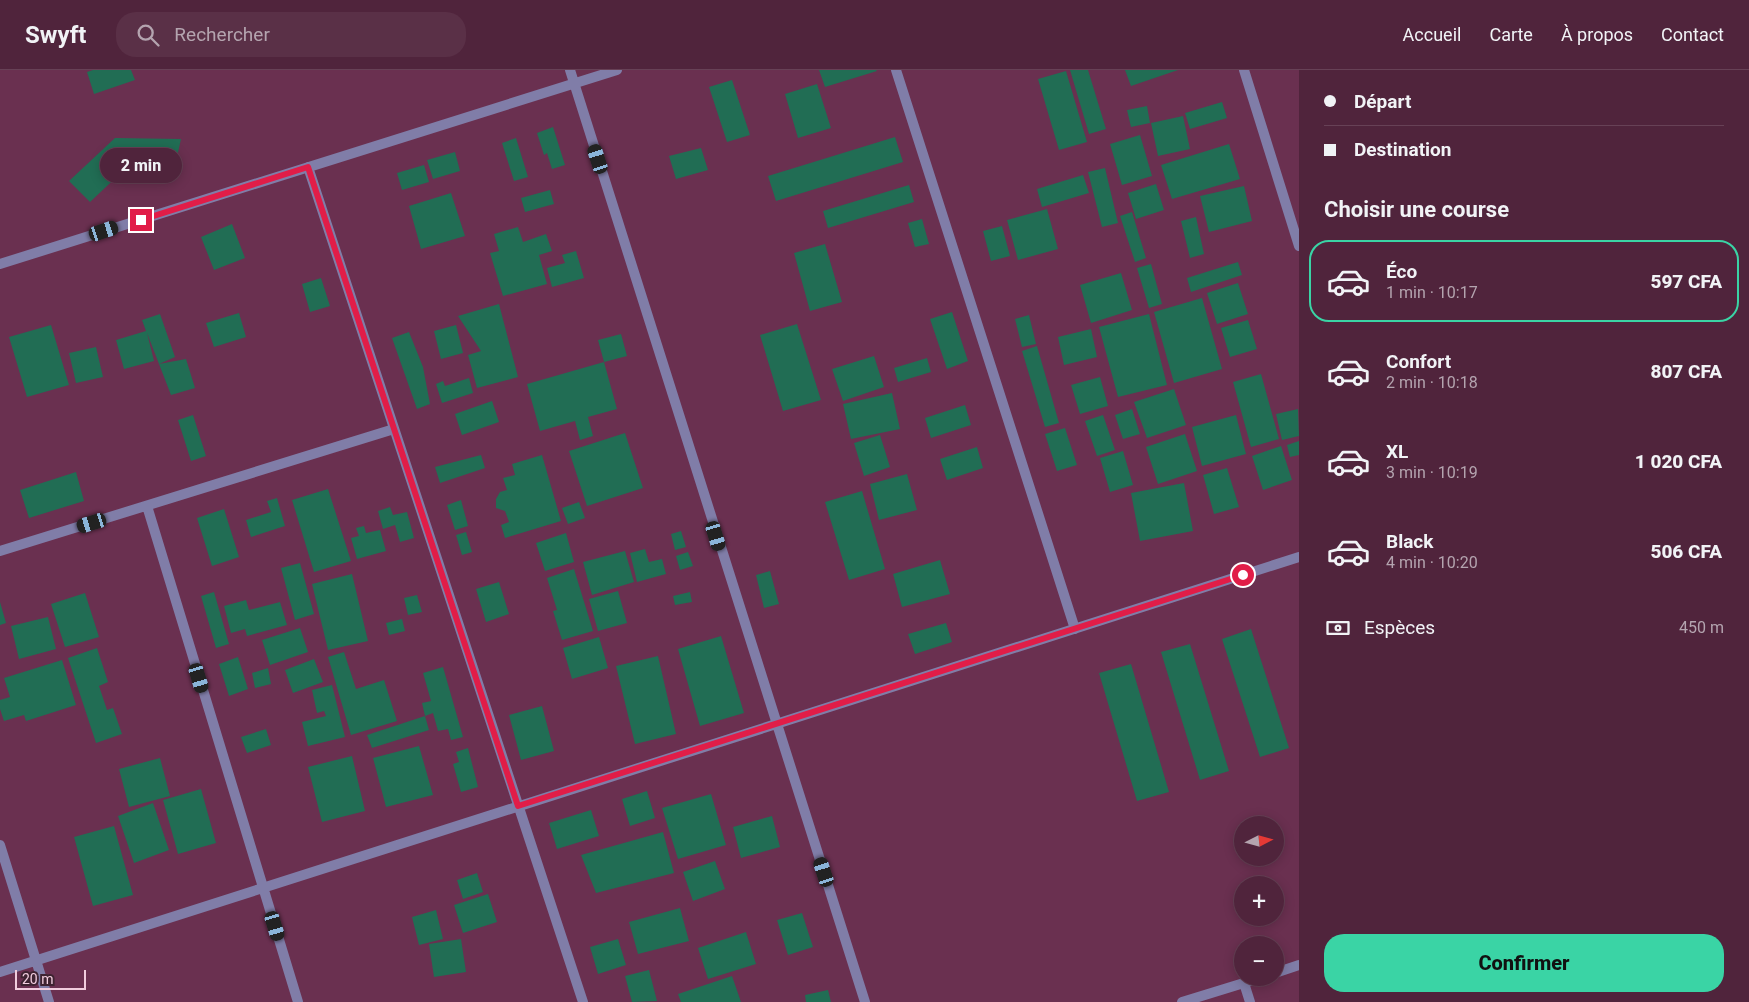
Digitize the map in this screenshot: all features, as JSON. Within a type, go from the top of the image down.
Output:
[{"type":"street","points":[[570,70],[865,1002]]},
{"type":"street","points":[[0,264],[617,70]]},
{"type":"street","points":[[896,70],[1075,629]]},
{"type":"street","points":[[1244,70],[1299,246]]},
{"type":"street","points":[[308,167],[583,1002]]},
{"type":"street","points":[[0,551],[394,429]]},
{"type":"street","points":[[147,506],[298,1002]]},
{"type":"street","points":[[0,972],[1299,557]]},
{"type":"street","points":[[0,845],[49,1002]]},
{"type":"street","points":[[1284,970],[1299,965]]},
{"type":"street","points":[[1182,1002],[1234,985]]},
{"type":"street","points":[[1245,986],[1250,1002]]},
{"type":"building","points":[[93,70],[131,70],[135,80],[94,94],[87,72]]},
{"type":"building","points":[[819,70],[876,70],[877,71],[825,87]]},
{"type":"building","points":[[1070,70],[1088,70],[1106,129],[1089,134]]},
{"type":"building","points":[[1125,70],[1178,70],[1131,86]]},
{"type":"building","points":[[1066,71],[1087,142],[1059,150],[1038,79]]},
{"type":"building","points":[[732,80],[750,135],[727,142],[709,87]]},
{"type":"building","points":[[817,84],[831,128],[798,138],[785,94]]},
{"type":"building","points":[[1222,102],[1227,118],[1190,129],[1185,113]]},
{"type":"building","points":[[1147,106],[1150,123],[1131,127],[1127,110]]},
{"type":"building","points":[[1183,116],[1190,149],[1158,156],[1151,123]]},
{"type":"building","points":[[553,127],[565,165],[552,169],[547,153],[544,155],[537,133]]},
{"type":"building","points":[[1140,135],[1152,176],[1122,185],[1110,144]]},
{"type":"building","points":[[895,137],[903,162],[776,201],[768,176]]},
{"type":"building","points":[[115,138],[181,139],[175,166],[138,165],[125,169],[90,202],[69,181]]},
{"type":"building","points":[[516,138],[528,177],[514,181],[502,143]]},
{"type":"building","points":[[1229,144],[1240,179],[1172,199],[1161,165]]},
{"type":"building","points":[[701,148],[708,170],[676,179],[669,156]]},
{"type":"building","points":[[455,152],[460,171],[433,179],[427,160]]},
{"type":"building","points":[[424,165],[429,182],[402,190],[397,173]]},
{"type":"building","points":[[1105,168],[1118,223],[1102,227],[1088,172]]},
{"type":"building","points":[[1083,175],[1089,193],[1042,207],[1037,189]]},
{"type":"building","points":[[1156,184],[1164,210],[1136,219],[1128,193]]},
{"type":"building","points":[[909,185],[914,202],[828,228],[823,211]]},
{"type":"building","points":[[1244,186],[1252,221],[1209,232],[1200,196]]},
{"type":"building","points":[[550,190],[554,204],[525,212],[521,198]]},
{"type":"building","points":[[451,193],[465,236],[421,249],[409,206]]},
{"type":"building","points":[[1047,209],[1058,249],[1018,260],[1007,220]]},
{"type":"building","points":[[1132,212],[1146,258],[1135,262],[1120,216]]},
{"type":"building","points":[[1196,217],[1204,254],[1190,258],[1181,221]]},
{"type":"building","points":[[922,219],[929,244],[915,247],[908,223]]},
{"type":"building","points":[[232,224],[245,258],[214,270],[201,237]]},
{"type":"building","points":[[1002,226],[1010,256],[991,261],[983,231]]},
{"type":"building","points":[[518,227],[523,242],[546,234],[552,251],[539,255],[547,284],[503,296],[490,253],[499,251],[494,234]]},
{"type":"building","points":[[825,244],[842,302],[810,311],[794,253]]},
{"type":"building","points":[[576,251],[584,278],[552,287],[547,268],[565,263],[562,255]]},
{"type":"building","points":[[1238,262],[1242,275],[1191,292],[1187,278]]},
{"type":"building","points":[[1151,264],[1162,304],[1149,308],[1137,268]]},
{"type":"building","points":[[1121,273],[1132,310],[1091,323],[1080,285]]},
{"type":"building","points":[[321,278],[330,306],[310,312],[302,284]]},
{"type":"building","points":[[1238,283],[1248,314],[1217,324],[1207,293]]},
{"type":"building","points":[[1202,298],[1222,369],[1174,383],[1154,312]]},
{"type":"building","points":[[499,304],[518,377],[477,388],[468,355],[481,351],[458,316]]},
{"type":"building","points":[[952,312],[968,361],[947,369],[930,319]]},
{"type":"building","points":[[239,313],[246,337],[214,347],[206,323]]},
{"type":"building","points":[[160,314],[175,357],[159,364],[147,333],[154,361],[124,369],[116,340],[146,331],[142,320]]},
{"type":"building","points":[[1149,314],[1167,385],[1118,397],[1099,327]]},
{"type":"building","points":[[1029,315],[1036,344],[1022,347],[1015,319]]},
{"type":"building","points":[[1248,320],[1257,349],[1230,357],[1221,328]]},
{"type":"building","points":[[797,324],[821,400],[783,411],[760,335]]},
{"type":"building","points":[[51,325],[69,385],[27,397],[9,337]]},
{"type":"building","points":[[456,325],[463,353],[441,359],[434,331]]},
{"type":"building","points":[[1091,329],[1097,357],[1064,365],[1058,337]]},
{"type":"building","points":[[409,332],[423,367],[430,404],[417,409],[392,338]]},
{"type":"building","points":[[621,334],[627,356],[604,362],[598,340]]},
{"type":"building","points":[[1037,346],[1059,423],[1045,427],[1022,351]]},
{"type":"building","points":[[96,347],[103,377],[76,383],[69,353]]},
{"type":"building","points":[[874,356],[884,387],[843,401],[832,369]]},
{"type":"building","points":[[927,358],[931,372],[898,382],[894,368]]},
{"type":"building","points":[[186,359],[195,388],[171,395],[159,364]]},
{"type":"building","points":[[604,362],[617,409],[588,417],[593,436],[580,440],[575,421],[540,431],[527,384]]},
{"type":"building","points":[[1261,374],[1279,439],[1251,447],[1233,382]]},
{"type":"building","points":[[1100,377],[1108,406],[1080,414],[1071,385]]},
{"type":"building","points":[[469,378],[473,393],[442,403],[436,384],[443,381],[445,386]]},
{"type":"building","points":[[1174,389],[1186,425],[1147,438],[1134,402]]},
{"type":"building","points":[[892,393],[900,429],[851,439],[843,404]]},
{"type":"building","points":[[492,401],[499,422],[462,435],[455,414]]},
{"type":"building","points":[[965,405],[971,425],[931,438],[925,418]]},
{"type":"building","points":[[1132,409],[1140,434],[1123,439],[1115,415]]},
{"type":"building","points":[[1298,409],[1299,436],[1282,440],[1276,414]]},
{"type":"building","points":[[193,415],[206,456],[191,461],[178,420]]},
{"type":"building","points":[[1103,415],[1115,450],[1097,456],[1085,421]]},
{"type":"building","points":[[1236,415],[1246,454],[1202,466],[1192,427]]},
{"type":"building","points":[[1065,428],[1077,465],[1057,471],[1045,434]]},
{"type":"building","points":[[625,433],[643,488],[587,506],[569,451]]},
{"type":"building","points":[[1185,434],[1197,471],[1158,484],[1146,447]]},
{"type":"building","points":[[880,435],[890,467],[864,476],[854,443]]},
{"type":"building","points":[[1299,441],[1299,455],[1290,457],[1287,445]]},
{"type":"building","points":[[1281,446],[1292,480],[1263,490],[1252,456]]},
{"type":"building","points":[[977,447],[983,468],[947,480],[940,459]]},
{"type":"building","points":[[1123,451],[1133,485],[1110,492],[1100,458]]},
{"type":"building","points":[[481,455],[485,468],[440,483],[435,467]]},
{"type":"building","points":[[542,455],[561,521],[505,538],[501,525],[509,522],[505,511],[496,508],[496,499],[500,492],[507,490],[503,478],[515,475],[512,464]]},
{"type":"building","points":[[1227,468],[1239,507],[1214,514],[1203,475]]},
{"type":"building","points":[[76,472],[84,501],[29,518],[20,490]]},
{"type":"building","points":[[907,474],[917,510],[879,520],[870,484]]},
{"type":"building","points":[[1184,483],[1193,531],[1140,541],[1131,493]]},
{"type":"building","points":[[328,489],[351,561],[314,572],[292,500]]},
{"type":"building","points":[[862,491],[885,569],[849,580],[825,502]]},
{"type":"building","points":[[277,498],[285,526],[251,537],[246,520],[271,512],[267,501]]},
{"type":"building","points":[[461,500],[468,526],[455,530],[447,505]]},
{"type":"building","points":[[579,502],[585,518],[568,524],[562,508]]},
{"type":"building","points":[[390,507],[393,515],[407,512],[414,538],[400,542],[395,525],[383,529],[378,511]]},
{"type":"building","points":[[224,509],[239,557],[212,566],[197,518]]},
{"type":"building","points":[[364,526],[366,533],[380,530],[386,551],[357,559],[351,538],[359,536],[356,528]]},
{"type":"building","points":[[681,531],[686,547],[675,550],[671,534]]},
{"type":"building","points":[[466,532],[472,552],[462,555],[456,535]]},
{"type":"building","points":[[566,533],[574,562],[545,571],[536,543]]},
{"type":"building","points":[[645,549],[649,562],[662,559],[666,574],[637,582],[630,553]]},
{"type":"building","points":[[625,551],[634,582],[592,595],[583,562]]},
{"type":"building","points":[[688,552],[693,566],[680,570],[676,556]]},
{"type":"building","points":[[940,560],[950,594],[902,607],[893,574]]},
{"type":"building","points":[[300,563],[314,614],[295,620],[281,568]]},
{"type":"building","points":[[574,569],[593,631],[562,640],[553,611],[557,610],[547,578]]},
{"type":"building","points":[[770,571],[779,604],[764,608],[756,575]]},
{"type":"building","points":[[352,574],[368,641],[328,650],[312,584]]},
{"type":"building","points":[[499,582],[509,614],[486,622],[476,589]]},
{"type":"building","points":[[618,591],[627,623],[598,631],[589,599]]},
{"type":"building","points":[[214,592],[229,644],[216,648],[201,596]]},
{"type":"building","points":[[690,592],[692,602],[675,605],[673,596]]},
{"type":"building","points":[[85,593],[99,637],[65,647],[51,604]]},
{"type":"building","points":[[417,595],[422,612],[408,615],[404,598]]},
{"type":"building","points":[[246,600],[249,610],[280,602],[287,625],[247,636],[245,629],[231,633],[224,606]]},
{"type":"building","points":[[0,602],[6,623],[0,625]]},
{"type":"building","points":[[48,617],[56,649],[19,659],[11,626]]},
{"type":"building","points":[[402,619],[405,631],[389,635],[386,623]]},
{"type":"building","points":[[946,623],[952,642],[915,654],[908,634]]},
{"type":"building","points":[[300,628],[308,652],[270,665],[262,640]]},
{"type":"building","points":[[1251,629],[1289,748],[1260,757],[1222,639]]},
{"type":"building","points":[[721,636],[744,713],[700,726],[678,649]]},
{"type":"building","points":[[599,637],[608,668],[572,679],[563,648]]},
{"type":"building","points":[[1190,644],[1229,771],[1200,780],[1161,652]]},
{"type":"building","points":[[97,648],[108,682],[99,686],[107,710],[113,708],[122,734],[96,743],[68,658]]},
{"type":"building","points":[[344,652],[356,689],[384,680],[397,721],[351,735],[328,657]]},
{"type":"building","points":[[658,656],[676,734],[635,744],[616,666]]},
{"type":"building","points":[[238,657],[248,689],[229,696],[219,664]]},
{"type":"building","points":[[314,659],[323,682],[293,693],[285,670]]},
{"type":"building","points":[[62,660],[76,705],[26,721],[24,715],[4,721],[0,709],[0,700],[10,697],[4,678]]},
{"type":"building","points":[[1131,664],[1169,792],[1137,801],[1099,673]]},
{"type":"building","points":[[443,667],[463,737],[451,740],[448,729],[438,731],[433,713],[425,716],[422,703],[431,701],[423,673]]},
{"type":"building","points":[[268,668],[271,684],[255,688],[252,673]]},
{"type":"building","points":[[332,685],[345,737],[308,746],[302,722],[326,716],[324,711],[317,713],[312,690]]},
{"type":"building","points":[[542,706],[554,751],[521,760],[509,715]]},
{"type":"building","points":[[425,716],[429,730],[372,748],[367,735]]},
{"type":"building","points":[[266,729],[271,745],[247,753],[241,737]]},
{"type":"building","points":[[419,746],[433,795],[386,807],[373,758]]},
{"type":"building","points":[[468,748],[478,787],[461,792],[453,764],[459,762],[456,752]]},
{"type":"building","points":[[352,756],[365,811],[322,822],[308,767]]},
{"type":"building","points":[[160,758],[170,796],[129,807],[119,769]]},
{"type":"building","points":[[201,789],[216,843],[178,854],[163,800]]},
{"type":"building","points":[[647,791],[655,818],[630,826],[622,799]]},
{"type":"building","points":[[711,794],[726,845],[678,859],[662,808]]},
{"type":"building","points":[[153,803],[169,850],[134,863],[118,816]]},
{"type":"building","points":[[591,810],[599,836],[557,849],[549,823]]},
{"type":"building","points":[[772,816],[780,847],[741,858],[733,827]]},
{"type":"building","points":[[114,826],[133,895],[93,906],[74,837]]},
{"type":"building","points":[[663,832],[674,873],[596,893],[581,855]]},
{"type":"building","points":[[715,861],[725,889],[693,901],[683,872]]},
{"type":"building","points":[[477,873],[483,892],[463,899],[457,880]]},
{"type":"building","points":[[488,894],[497,922],[463,933],[454,905]]},
{"type":"building","points":[[680,908],[689,941],[638,954],[629,922]]},
{"type":"building","points":[[436,910],[443,939],[419,945],[412,917]]},
{"type":"building","points":[[802,913],[813,947],[788,955],[777,920]]},
{"type":"building","points":[[746,932],[756,964],[708,979],[698,948]]},
{"type":"building","points":[[461,939],[466,972],[434,977],[429,944]]},
{"type":"building","points":[[618,939],[626,965],[598,974],[590,947]]},
{"type":"building","points":[[649,970],[657,1001],[632,1002],[625,976]]},
{"type":"building","points":[[732,976],[741,1002],[681,1002],[678,994]]},
{"type":"building","points":[[828,990],[831,1002],[806,1002],[805,995]]},
{"type":"route","points":[[141,220],[308,167],[518,806],[1243,575]]}]
